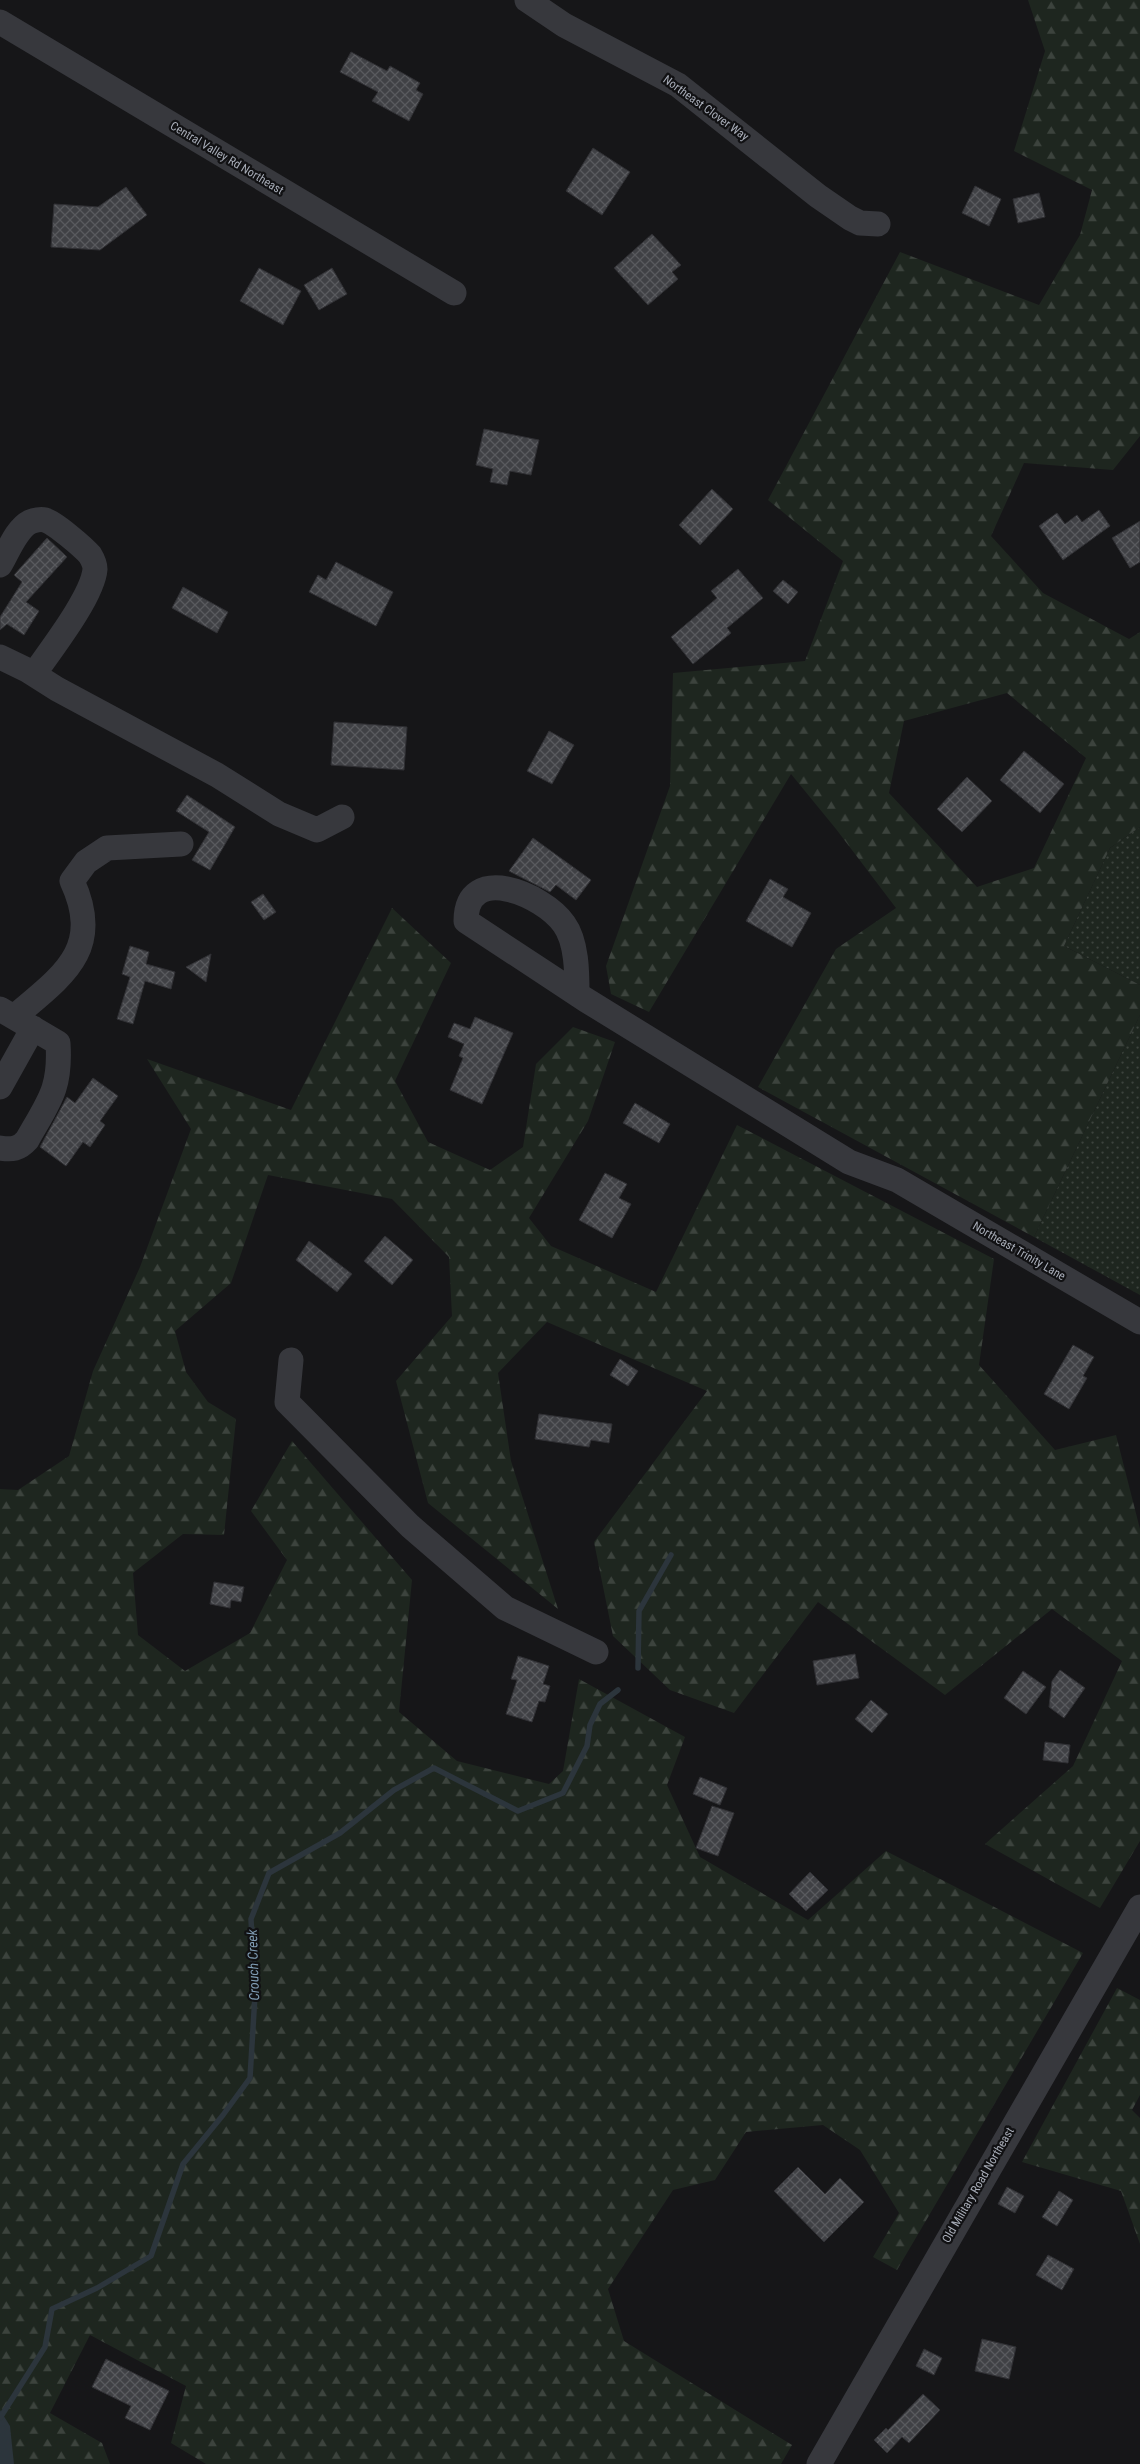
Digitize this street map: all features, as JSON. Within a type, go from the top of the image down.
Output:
[{"type":"street","name":"Northeast Clover Way","points":[[526,0],[564,25],[678,85],[818,196],[850,218],[860,223],[878,224]]},
{"type":"street","name":"Central Valley Rd Northeast","points":[[0,22],[454,293]]},
{"type":"street","points":[[0,565],[24,527],[31,521],[39,520],[47,520],[90,555],[94,562],[93,580],[78,609],[34,674]]},
{"type":"street","points":[[0,658],[34,674],[57,689],[209,770],[279,814],[317,830],[342,817]]},
{"type":"street","points":[[0,1087],[16,1018],[57,980],[80,950],[84,916],[79,896],[72,881],[86,862],[107,848],[181,844]]},
{"type":"street","name":"Northeast Trinity Lane","points":[[578,994],[575,959],[570,936],[565,925],[555,913],[536,899],[520,891],[504,887],[488,889],[470,901],[466,911],[466,921],[578,994],[849,1162],[897,1180],[1140,1322]]},
{"type":"street","points":[[0,1148],[13,1149],[21,1147],[27,1140],[55,1090],[59,1061],[58,1042],[16,1018]]},
{"type":"street","points":[[291,1360],[287,1402],[410,1526],[505,1608],[596,1652]]},
{"type":"street","name":"Old Military Road Northeast","points":[[819,2464],[1140,1907]]},
{"type":"green space","points":[[1028,0],[1140,0],[1140,436],[1113,470],[1024,463],[991,536],[1043,593],[1129,639],[1140,632],[1140,827],[1110,848],[1064,946],[1140,985],[1140,1015],[1034,1237],[758,1087],[836,949],[896,908],[791,774],[649,1012],[611,994],[606,966],[670,786],[673,673],[805,661],[843,561],[768,500],[900,252],[1039,305],[1080,235],[1092,190],[1014,151],[1045,51]],"holes":[[[1007,693],[1086,758],[1034,868],[977,887],[889,793],[904,721]]]},
{"type":"green space","points":[[1140,827],[1140,985],[1064,946],[1110,848]]},
{"type":"green space","points":[[392,908],[451,963],[395,1081],[428,1142],[490,1170],[523,1147],[536,1064],[573,1027],[615,1042],[588,1121],[529,1218],[551,1246],[656,1292],[737,1125],[994,1259],[979,1365],[1055,1450],[1116,1435],[1140,1529],[1140,1841],[1100,1908],[985,1844],[1073,1766],[1122,1661],[1052,1609],[945,1695],[818,1602],[734,1713],[670,1690],[613,1636],[594,1542],[707,1391],[547,1322],[498,1373],[511,1461],[558,1609],[428,1503],[396,1381],[452,1316],[449,1257],[392,1199],[268,1175],[231,1283],[175,1331],[186,1372],[208,1402],[236,1419],[224,1535],[183,1534],[133,1573],[138,1635],[185,1671],[250,1633],[287,1560],[251,1511],[292,1441],[412,1580],[399,1712],[457,1761],[549,1784],[563,1771],[579,1679],[685,1737],[667,1785],[700,1857],[808,1920],[886,1851],[1083,1953],[897,2270],[873,2257],[899,2213],[860,2150],[823,2125],[746,2132],[715,2180],[673,2190],[608,2289],[624,2341],[792,2445],[781,2464],[206,2464],[171,2443],[186,2386],[90,2335],[50,2413],[102,2443],[110,2464],[0,2464],[0,1489],[18,1490],[69,1456],[93,1371],[140,1267],[191,1129],[147,1059],[291,1110]]},
{"type":"green space","points":[[1140,1015],[1140,1295],[1034,1237]]},
{"type":"green space","points":[[1117,1988],[1140,2000],[1140,2095],[1132,2110],[1140,2118],[1140,2244],[1121,2191],[1022,2162]]},
{"type":"shaded area","points":[[0,2410],[10,2426],[14,2464],[0,2464]]},
{"type":"building","points":[[351,52],[387,71],[390,66],[420,83],[416,90],[423,94],[409,121],[372,101],[378,92],[340,72]]},
{"type":"building","points":[[593,148],[630,172],[602,215],[566,191]]},
{"type":"building","points":[[975,186],[1001,199],[989,226],[962,213]]},
{"type":"building","points":[[126,187],[147,215],[100,250],[51,247],[54,204],[98,207]]},
{"type":"building","points":[[1039,193],[1045,217],[1018,223],[1013,199]]},
{"type":"building","points":[[652,234],[681,265],[672,272],[678,279],[648,305],[614,268]]},
{"type":"building","points":[[259,268],[301,291],[283,325],[240,301]]},
{"type":"building","points":[[332,268],[347,294],[319,310],[304,285]]},
{"type":"building","points":[[484,429],[539,440],[531,475],[510,471],[507,485],[490,482],[493,469],[476,465]]},
{"type":"building","points":[[712,489],[733,509],[700,545],[679,525]]},
{"type":"building","points":[[1099,510],[1110,526],[1063,560],[1039,526],[1057,513],[1065,524],[1077,515],[1082,522]]},
{"type":"building","points":[[1140,521],[1140,562],[1130,568],[1112,538]]},
{"type":"building","points":[[47,538],[67,557],[26,602],[39,611],[24,635],[7,624],[0,630],[0,617],[22,582],[14,575]]},
{"type":"building","points":[[336,562],[393,592],[376,626],[309,592],[318,575],[326,580]]},
{"type":"building","points":[[738,569],[763,598],[727,628],[731,633],[693,664],[671,637],[717,598],[711,591]]},
{"type":"building","points":[[783,580],[798,592],[788,604],[773,591]]},
{"type":"building","points":[[183,587],[228,612],[217,633],[172,608]]},
{"type":"building","points":[[334,722],[407,727],[404,770],[331,765]]},
{"type":"building","points":[[549,731],[574,745],[552,784],[527,771]]},
{"type":"building","points":[[1024,751],[1064,784],[1040,813],[1000,780]]},
{"type":"building","points":[[967,777],[992,801],[962,832],[937,809]]},
{"type":"building","points":[[187,795],[235,827],[210,870],[192,860],[209,832],[176,811]]},
{"type":"building","points":[[533,838],[591,880],[576,900],[556,885],[550,892],[509,871]]},
{"type":"building","points":[[770,879],[788,889],[783,897],[811,913],[792,947],[746,921]]},
{"type":"building","points":[[263,894],[276,912],[264,920],[251,902]]},
{"type":"building","points":[[130,946],[149,952],[146,964],[175,972],[171,989],[145,981],[133,1024],[117,1019],[130,977],[122,974]]},
{"type":"building","points":[[211,954],[206,982],[186,967]]},
{"type":"building","points":[[475,1017],[513,1033],[482,1104],[450,1090],[463,1058],[459,1056],[464,1044],[448,1037],[454,1023],[470,1029]]},
{"type":"building","points":[[93,1078],[118,1096],[100,1121],[105,1125],[90,1147],[83,1142],[66,1166],[40,1147],[67,1097],[75,1103]]},
{"type":"building","points":[[635,1103],[670,1124],[659,1143],[623,1123]]},
{"type":"building","points":[[605,1173],[627,1184],[619,1198],[631,1204],[612,1238],[579,1220]]},
{"type":"building","points":[[385,1236],[413,1260],[392,1285],[364,1261]]},
{"type":"building","points":[[309,1241],[352,1274],[337,1292],[296,1260]]},
{"type":"building","points":[[1073,1345],[1094,1357],[1083,1376],[1087,1378],[1069,1409],[1044,1394]]},
{"type":"building","points":[[620,1359],[638,1371],[628,1386],[610,1375]]},
{"type":"building","points":[[539,1414],[612,1424],[609,1443],[591,1440],[589,1447],[535,1439]]},
{"type":"building","points":[[214,1582],[244,1587],[241,1602],[231,1600],[230,1608],[210,1604]]},
{"type":"building","points":[[855,1654],[859,1678],[817,1685],[813,1661]]},
{"type":"building","points":[[518,1656],[549,1666],[543,1684],[550,1686],[545,1702],[539,1701],[532,1722],[506,1714],[517,1680],[511,1679]]},
{"type":"building","points":[[1060,1670],[1085,1688],[1064,1718],[1049,1707],[1052,1681]]},
{"type":"building","points":[[1023,1671],[1046,1687],[1026,1714],[1004,1698]]},
{"type":"building","points":[[871,1700],[888,1714],[872,1733],[855,1719]]},
{"type":"building","points":[[1045,1742],[1070,1745],[1068,1763],[1043,1760]]},
{"type":"building","points":[[700,1777],[727,1788],[720,1805],[693,1794]]},
{"type":"building","points":[[712,1806],[734,1813],[718,1856],[696,1848]]},
{"type":"building","points":[[810,1872],[828,1890],[806,1911],[789,1894]]},
{"type":"building","points":[[798,2167],[825,2194],[840,2178],[864,2202],[824,2242],[774,2191]]},
{"type":"building","points":[[1007,2187],[1024,2196],[1015,2213],[998,2204]]},
{"type":"building","points":[[1059,2191],[1073,2200],[1057,2226],[1042,2217]]},
{"type":"building","points":[[1048,2255],[1074,2269],[1062,2290],[1036,2275]]},
{"type":"building","points":[[982,2339],[1016,2347],[1009,2379],[975,2371]]},
{"type":"building","points":[[924,2349],[942,2358],[934,2375],[916,2366]]},
{"type":"building","points":[[106,2359],[169,2391],[150,2430],[125,2418],[131,2406],[92,2387]]},
{"type":"building","points":[[923,2394],[940,2410],[909,2443],[902,2437],[887,2453],[874,2440],[886,2428],[888,2430]]},
{"type":"waterway","name":"Crouch Creek","points":[[638,1668],[639,1611],[671,1555]]},
{"type":"waterway","name":"Crouch Creek","points":[[0,2418],[45,2347],[52,2309],[97,2288],[151,2256],[183,2164],[250,2078],[255,1995],[251,1919],[269,1873],[340,1833],[394,1790],[434,1768],[518,1811],[563,1793],[587,1746],[590,1725],[600,1704],[618,1690]]}]
